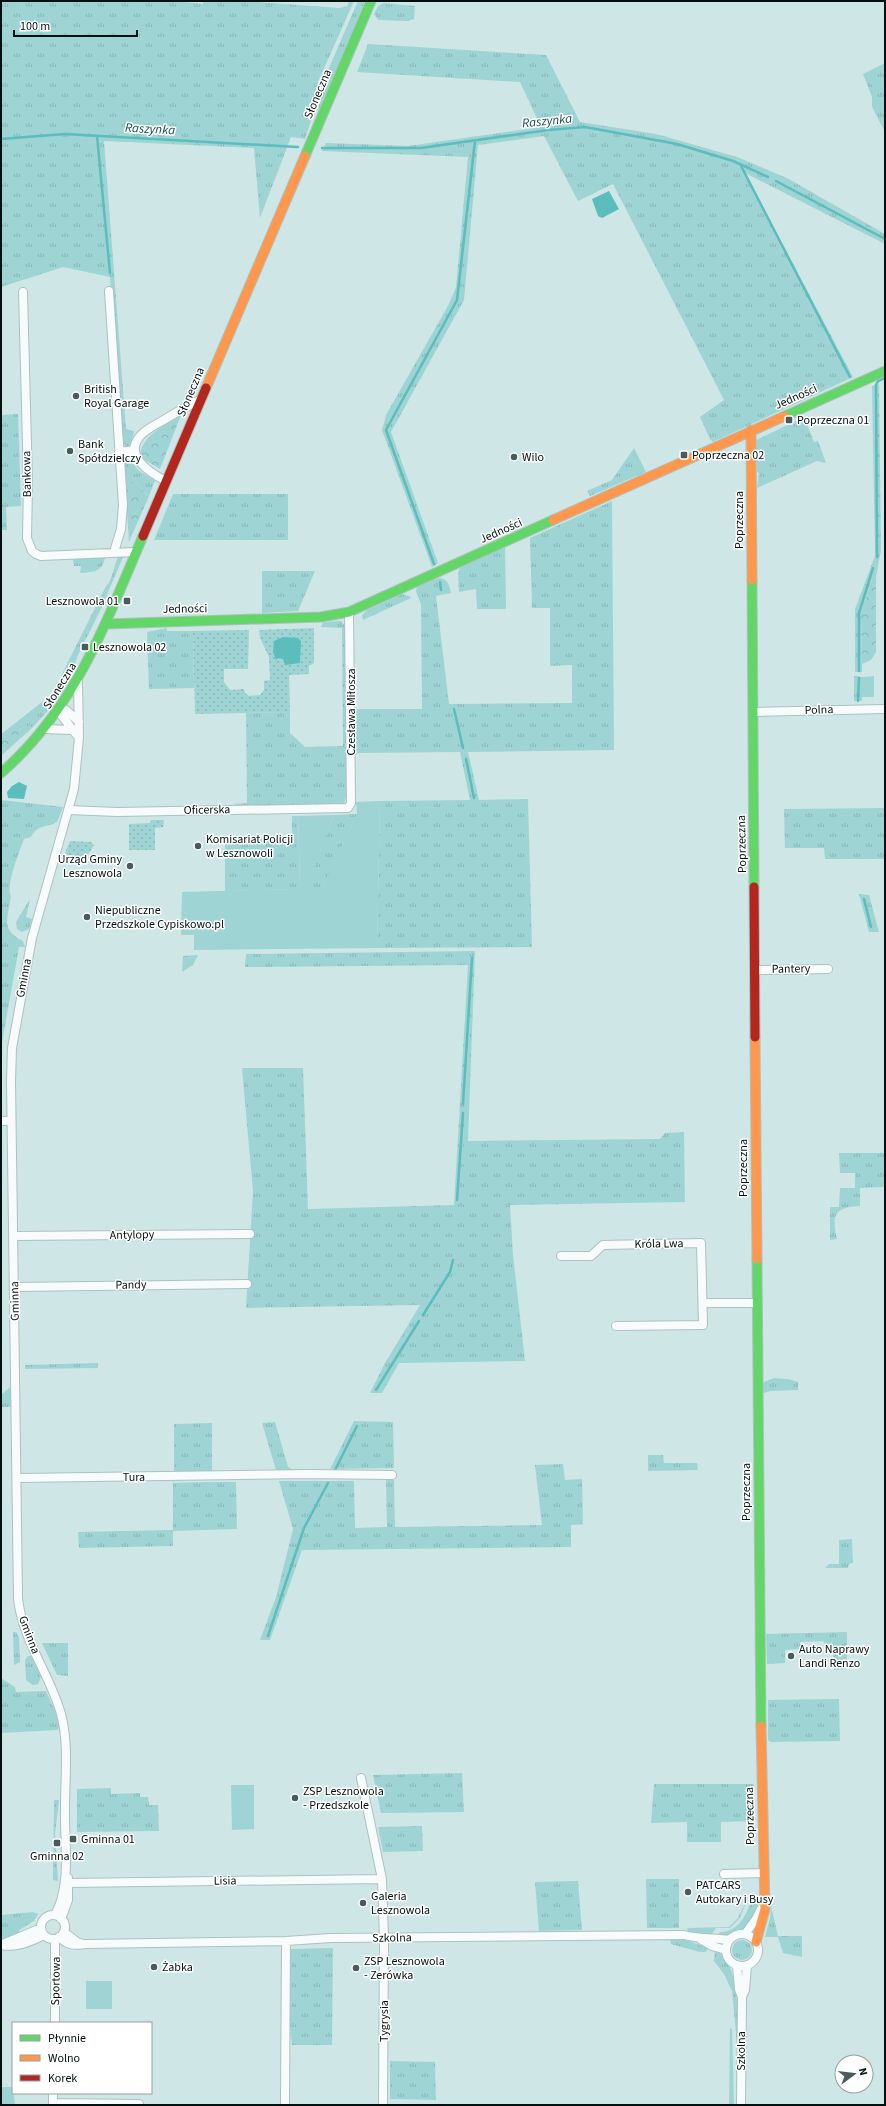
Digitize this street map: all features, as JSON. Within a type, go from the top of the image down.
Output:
[{"type":"street","name":"Słoneczna","points":[[1,773],[45,730],[61,708],[78,682],[106,624],[135,552],[371,1]]},
{"type":"street","points":[[109,291],[120,452],[122,505],[121,529],[114,552]]},
{"type":"street","name":"Bankowa","points":[[23,292],[28,476],[27,538],[32,551],[41,556],[135,552]]},
{"type":"street","name":"Jedności","points":[[106,624],[317,617],[349,612],[885,371]]},
{"type":"street","points":[[166,481],[148,470],[139,462],[135,450],[137,441],[144,432],[184,407],[200,400]]},
{"type":"street","name":"Poprzeczna","points":[[751,430],[756,1303],[764,1874],[764,1920],[756,1942]]},
{"type":"street","points":[[120,452],[135,450]]},
{"type":"street","name":"Czesława Miłosza","points":[[344,809],[351,803],[349,612]]},
{"type":"street","name":"Gminna","points":[[58,1917],[65,1863],[64,1732],[57,1702],[28,1637],[20,1615],[18,1598],[18,1478],[11,1121],[12,1048],[35,925],[74,790],[76,734],[79,722],[78,682]]},
{"type":"street","points":[[61,708],[66,710],[79,722]]},
{"type":"street","points":[[61,708],[62,716],[76,734]]},
{"type":"street","name":"Polna","points":[[753,712],[885,709]]},
{"type":"street","points":[[45,730],[76,734]]},
{"type":"street","name":"Oficerska","points":[[69,810],[117,812],[344,809]]},
{"type":"street","name":"Pantery","points":[[755,970],[828,969]]},
{"type":"street","points":[[1,1121],[11,1121]]},
{"type":"street","name":"Antylopy","points":[[14,1236],[250,1234]]},
{"type":"street","name":"Króla Lwa","points":[[561,1256],[591,1256],[603,1245],[702,1243],[703,1325],[616,1326]]},
{"type":"street","name":"Pandy","points":[[15,1287],[247,1284]]},
{"type":"street","points":[[703,1303],[756,1303]]},
{"type":"street","name":"Tura","points":[[18,1478],[392,1475]]},
{"type":"street","points":[[361,1778],[382,1879],[384,1938]]},
{"type":"street","name":"Gminna","points":[[58,1917],[68,1900],[68,1883],[65,1863]]},
{"type":"street","points":[[724,1874],[764,1874]]},
{"type":"street","name":"Lisia","points":[[68,1883],[382,1879]]},
{"type":"street","points":[[745,1934],[764,1905]]},
{"type":"street","points":[[1,1945],[14,1946],[29,1943],[42,1931],[44,1918],[58,1917],[64,1924],[59,1936],[50,1938],[42,1931]]},
{"type":"street","points":[[739,1934],[745,1934],[752,1937],[756,1942],[758,1948],[756,1957],[747,1965],[737,1965],[729,1959],[726,1950],[729,1940],[739,1934]]},
{"type":"street","name":"Szkolna","points":[[59,1936],[85,1944],[384,1938],[684,1936],[700,1939],[712,1946],[726,1950]]},
{"type":"street","name":"Sportowa","points":[[55,2022],[59,1936]]},
{"type":"street","name":"Tygrysia","points":[[384,1938],[384,2105]]},
{"type":"street","name":"Szkolna","points":[[700,1939],[706,1938],[729,1940]]},
{"type":"street","points":[[285,2105],[286,1941]]},
{"type":"street","name":"Szkolna","points":[[737,1965],[739,1989],[742,1997],[740,2105]]},
{"type":"street","name":"Szkolna","points":[[742,1997],[745,1990],[747,1965]]},
{"type":"street","points":[[53,2104],[140,2104]]},
{"type":"green space","points":[[1,1],[174,1],[203,4],[203,1],[242,1],[339,8],[347,6],[349,1],[354,1],[317,84],[311,121],[305,139],[291,137],[260,218],[254,148],[104,141],[126,429],[134,431],[131,446],[127,447],[122,442],[110,277],[63,267],[1,287]]},
{"type":"green space","points":[[358,1],[365,1],[318,113],[322,84]]},
{"type":"green space","points":[[384,3],[415,6],[414,19],[408,21],[378,20],[374,14],[378,6]]},
{"type":"green space","points":[[368,44],[546,55],[580,122],[656,134],[737,157],[787,178],[885,234],[885,244],[745,173],[853,377],[713,442],[710,439],[700,417],[724,400],[613,184],[578,201],[544,136],[478,145],[464,300],[391,432],[438,563],[432,567],[382,430],[386,415],[449,304],[456,287],[468,157],[322,151],[326,143],[408,146],[541,127],[520,82],[357,72]]},
{"type":"green space","points":[[885,63],[885,132],[872,107],[872,97],[863,74]]},
{"type":"green space","points":[[879,384],[881,550],[876,576],[873,576],[861,614],[862,672],[855,672],[855,609],[875,556],[872,386]]},
{"type":"green space","points":[[18,414],[21,506],[6,507],[7,530],[2,530],[1,538],[1,415]]},
{"type":"green space","points":[[181,415],[160,469],[145,460],[140,454],[142,447],[150,436],[156,431]]},
{"type":"green space","points":[[804,417],[814,442],[818,441],[826,463],[817,461],[757,488],[759,473],[757,472],[756,440]]},
{"type":"green space","points":[[634,448],[646,472],[590,496],[587,491],[612,480]]},
{"type":"green space","points":[[128,457],[138,470],[155,481],[149,496],[137,483],[125,481],[123,459]]},
{"type":"green space","points":[[125,481],[137,483],[149,496],[129,542]]},
{"type":"green space","points":[[173,494],[288,494],[288,540],[154,540]]},
{"type":"green space","points":[[612,501],[614,750],[468,752],[479,800],[528,799],[532,947],[377,948],[380,801],[470,800],[460,752],[356,753],[356,709],[422,709],[421,604],[416,592],[417,586],[434,579],[443,579],[449,586],[451,593],[436,596],[449,704],[572,703],[572,665],[550,666],[550,608],[532,608],[530,538]]},
{"type":"green space","points":[[505,547],[506,609],[477,609],[476,589],[459,592],[458,573],[460,568]]},
{"type":"green space","points":[[121,555],[123,557],[101,609],[77,657],[71,678],[62,674],[106,586],[110,581],[118,557]]},
{"type":"green space","points":[[105,557],[102,566],[97,570],[80,573],[81,566],[74,566],[73,559]]},
{"type":"green space","points":[[262,571],[315,571],[298,611],[262,613]]},
{"type":"green space","points":[[873,576],[876,576],[876,652],[871,660],[862,664],[861,614]]},
{"type":"green space","points":[[402,594],[411,598],[363,620],[362,615],[367,610]]},
{"type":"green space","points":[[341,621],[347,629],[347,794],[344,804],[235,807],[235,804],[247,803],[246,713],[290,712],[290,733],[305,747],[343,746],[342,628],[321,627],[323,622]]},
{"type":"green space","points":[[167,628],[167,631],[193,631],[194,688],[149,689],[147,632]]},
{"type":"green space","points":[[314,628],[314,663],[309,666],[309,674],[289,675],[290,712],[195,714],[193,631],[249,630],[248,669],[224,669],[224,682],[230,690],[244,689],[245,693],[249,696],[260,695],[264,690],[264,681],[270,680],[269,657],[260,638],[259,630]]},
{"type":"green space","points":[[854,676],[862,677],[862,701],[854,701]]},
{"type":"green space","points":[[874,676],[874,697],[862,697],[862,677]]},
{"type":"green space","points":[[58,683],[65,688],[55,703],[32,728],[28,724],[18,730],[14,724],[55,692]]},
{"type":"green space","points":[[28,723],[32,728],[1,756],[1,734],[14,724],[19,730]]},
{"type":"green space","points":[[1,800],[63,807],[57,822],[39,828],[31,837],[24,839],[11,876],[11,896],[7,923],[11,932],[23,941],[25,947],[19,947],[1,1048]]},
{"type":"green space","points":[[380,801],[377,948],[194,950],[194,935],[181,935],[182,892],[296,889],[300,884],[298,816],[334,815],[306,888],[322,888],[357,814],[356,802]]},
{"type":"green space","points":[[885,808],[885,859],[825,859],[824,848],[785,848],[784,809]]},
{"type":"green space","points":[[357,814],[322,889],[305,889],[334,815]]},
{"type":"green space","points":[[292,816],[298,816],[300,885],[296,889],[225,891],[225,839],[292,838]]},
{"type":"green space","points":[[151,820],[164,820],[163,827],[155,828],[155,850],[129,850],[129,824],[150,823]]},
{"type":"green space","points":[[70,841],[91,842],[94,845],[86,858],[69,857],[65,853]]},
{"type":"green space","points":[[859,894],[869,895],[879,932],[869,932]]},
{"type":"green space","points":[[30,899],[26,917],[32,919],[29,929],[22,932],[17,929],[16,922]]},
{"type":"green space","points":[[475,951],[468,1141],[660,1139],[665,1133],[684,1132],[685,1202],[510,1205],[513,1255],[525,1361],[399,1363],[382,1393],[370,1393],[385,1363],[420,1305],[246,1308],[253,1191],[242,1068],[303,1068],[308,1209],[454,1205],[468,965],[245,967],[246,954]]},
{"type":"green space","points":[[198,955],[193,965],[182,972],[183,956]]},
{"type":"green space","points":[[839,1153],[885,1153],[885,1187],[860,1188],[860,1206],[845,1208],[837,1214],[835,1218],[835,1231],[837,1239],[830,1240],[830,1207],[839,1207],[840,1188],[855,1188],[855,1173],[840,1173]]},
{"type":"green space","points":[[98,1363],[98,1368],[25,1369],[25,1365]]},
{"type":"green space","points":[[774,1378],[788,1379],[798,1382],[798,1390],[770,1391],[761,1394],[762,1383]]},
{"type":"green space","points":[[9,1388],[12,1388],[12,1407],[1,1407],[1,1395]]},
{"type":"green space","points":[[354,1421],[393,1422],[394,1468],[330,1469]]},
{"type":"green space","points":[[275,1422],[288,1467],[293,1470],[276,1470],[262,1423]]},
{"type":"green space","points":[[212,1423],[212,1471],[174,1472],[174,1424]]},
{"type":"green space","points":[[648,1455],[663,1455],[664,1463],[697,1463],[698,1470],[648,1471]]},
{"type":"green space","points":[[563,1464],[565,1480],[582,1479],[583,1524],[571,1525],[571,1547],[302,1550],[270,1640],[260,1640],[276,1597],[293,1529],[279,1481],[354,1481],[355,1528],[387,1527],[386,1480],[394,1480],[395,1527],[542,1525],[535,1465]]},
{"type":"green space","points":[[236,1482],[237,1529],[173,1531],[173,1546],[79,1548],[78,1532],[173,1530],[173,1483]]},
{"type":"green space","points":[[852,1539],[853,1563],[849,1564],[848,1568],[825,1568],[829,1564],[839,1564],[839,1540]]},
{"type":"green space","points":[[13,1632],[16,1632],[19,1638],[20,1662],[14,1665]]},
{"type":"green space","points":[[847,1632],[847,1669],[834,1670],[833,1648],[825,1648],[824,1641],[800,1642],[800,1649],[785,1650],[785,1663],[767,1664],[766,1634]]},
{"type":"green space","points":[[42,1643],[68,1643],[68,1676],[57,1675]]},
{"type":"green space","points":[[28,1656],[31,1656],[41,1677],[38,1684],[33,1685],[26,1680],[25,1660]]},
{"type":"green space","points":[[1,1678],[15,1687],[16,1692],[46,1691],[55,1711],[60,1728],[57,1730],[1,1733]]},
{"type":"green space","points":[[839,1699],[840,1741],[771,1742],[768,1740],[768,1700]]},
{"type":"green space","points":[[462,1773],[464,1812],[381,1813],[373,1775]]},
{"type":"green space","points":[[654,1784],[754,1784],[755,1821],[721,1822],[721,1842],[687,1842],[687,1822],[651,1823]]},
{"type":"green space","points":[[231,1785],[254,1785],[254,1829],[232,1830]]},
{"type":"green space","points":[[111,1788],[111,1794],[140,1793],[140,1797],[148,1797],[149,1805],[158,1805],[159,1831],[77,1832],[77,1789]]},
{"type":"green space","points":[[54,1800],[59,1800],[55,1833],[58,1881],[53,1880]]},
{"type":"green space","points":[[422,1826],[423,1851],[383,1852],[378,1827]]},
{"type":"green space","points":[[646,1879],[679,1879],[679,1928],[647,1928]]},
{"type":"green space","points":[[578,1881],[582,1930],[539,1931],[535,1882]]},
{"type":"green space","points":[[749,1895],[740,1918],[730,1928],[716,1928],[711,1935],[688,1931],[687,1928],[729,1927],[738,1918]]},
{"type":"green space","points":[[753,1898],[759,1902],[755,1916],[746,1928],[727,1935],[718,1936],[720,1932],[733,1929],[738,1925],[745,1916]]},
{"type":"green space","points":[[771,1906],[778,1936],[802,1936],[802,1957],[783,1953],[778,1937],[765,1937],[770,1918]]},
{"type":"green space","points":[[33,1912],[38,1914],[34,1921],[19,1930],[20,1934],[1,1941],[1,1915]]},
{"type":"green space","points":[[670,1939],[686,1940],[708,1948],[706,1952],[700,1952],[671,1944]]},
{"type":"green space","points":[[738,1940],[746,1940],[752,1946],[752,1954],[746,1960],[738,1960],[732,1954],[732,1946]]},
{"type":"green space","points":[[333,1948],[332,2045],[292,2045],[290,2029],[291,1949]]},
{"type":"green space","points":[[715,1950],[723,1957],[730,1967],[734,1979],[738,2020],[737,2044],[732,1991],[724,1974],[714,1961]]},
{"type":"green space","points":[[86,1981],[112,1981],[112,2009],[86,2009]]},
{"type":"green space","points":[[730,2028],[732,2029],[734,2105],[729,2105]]},
{"type":"green space","points":[[390,2061],[435,2062],[436,2100],[390,2099]]},
{"type":"green space","points":[[1,2087],[12,2087],[15,2105],[1,2105]]},
{"type":"shaded area","points":[[609,191],[619,209],[602,218],[598,216],[592,199]]},
{"type":"shaded area","points":[[283,637],[298,638],[301,641],[300,663],[285,665],[283,659],[278,658],[276,660],[273,652],[274,641]]},
{"type":"shaded area","points":[[19,782],[27,786],[24,799],[8,798],[7,792],[12,786]]},
{"type":"waterway","name":"Raszynka","points":[[322,148],[421,148],[548,130],[585,127],[677,144],[733,161],[768,177]]},
{"type":"waterway","name":"Raszynka","points":[[1,139],[65,134],[298,147]]},
{"type":"waterway","points":[[97,136],[110,273]]},
{"type":"waterway","points":[[434,564],[386,430],[457,300],[475,141]]},
{"type":"waterway","points":[[740,164],[850,377]]},
{"type":"waterway","name":"Raszynka","points":[[776,181],[885,239]]},
{"type":"waterway","points":[[877,557],[876,385],[878,381],[885,378]]},
{"type":"waterway","points":[[859,671],[859,613],[873,568]]},
{"type":"waterway","points":[[440,582],[441,590]]},
{"type":"waterway","points":[[858,701],[859,678]]},
{"type":"waterway","points":[[454,709],[463,748]]},
{"type":"waterway","points":[[466,759],[474,798]]},
{"type":"waterway","points":[[864,899],[871,927]]},
{"type":"waterway","points":[[463,1104],[472,958]]},
{"type":"waterway","points":[[457,1200],[463,1113]]},
{"type":"waterway","points":[[423,1315],[450,1272],[453,1260]]},
{"type":"waterway","points":[[376,1390],[419,1321]]},
{"type":"waterway","points":[[335,1470],[357,1426]]},
{"type":"waterway","points":[[268,1636],[304,1528],[328,1483]]},
{"type":"traffic: fast","points":[[305,156],[371,1]]},
{"type":"traffic: fast","points":[[785,416],[885,371]]},
{"type":"traffic: fast","points":[[106,624],[321,617],[349,612],[553,520]]},
{"type":"traffic: fast","points":[[1,773],[27,748],[69,693],[101,633],[143,536]]},
{"type":"traffic: fast","points":[[752,580],[754,887]]},
{"type":"traffic: fast","points":[[757,1259],[761,1726]]},
{"type":"traffic: slow","points":[[206,388],[305,156]]},
{"type":"traffic: slow","points":[[553,520],[785,416]]},
{"type":"traffic: slow","points":[[751,430],[752,580]]},
{"type":"traffic: slow","points":[[755,1037],[757,1259]]},
{"type":"traffic: slow","points":[[756,1942],[765,1909],[761,1726]]},
{"type":"traffic: jam","points":[[143,536],[206,388]]},
{"type":"traffic: jam","points":[[754,887],[755,1037]]},
{"type":"place","name":"British Royal Garage","points":[[76,396]]},
{"type":"place","name":"Poprzeczna 01","points":[[789,420]]},
{"type":"place","name":"Bank Spółdzielczy","points":[[70,451]]},
{"type":"place","name":"Poprzeczna 02","points":[[684,455]]},
{"type":"place","name":"Wilo","points":[[514,457]]},
{"type":"place","name":"Lesznowola 01","points":[[127,601]]},
{"type":"place","name":"Lesznowola 02","points":[[85,647]]},
{"type":"place","name":"Komisariat Policji w Lesznowoli","points":[[198,846]]},
{"type":"place","name":"Urząd Gminy Lesznowola","points":[[130,866]]},
{"type":"place","name":"Niepubliczne Przedszkole Cypiskowo.pl","points":[[87,917]]},
{"type":"place","name":"Auto Naprawy Landi Renzo","points":[[791,1656]]},
{"type":"place","name":"ZSP Lesznowola - Przedszkole","points":[[295,1798]]},
{"type":"place","name":"Gminna 01","points":[[73,1839]]},
{"type":"place","name":"Gminna 02","points":[[57,1843]]},
{"type":"place","name":"PATCARS Autokary i Busy","points":[[688,1892]]},
{"type":"place","name":"Galeria Lesznowola","points":[[363,1903]]},
{"type":"place","name":"Żabka","points":[[154,1967]]},
{"type":"place","name":"ZSP Lesznowola - Zerówka","points":[[356,1968]]}]
